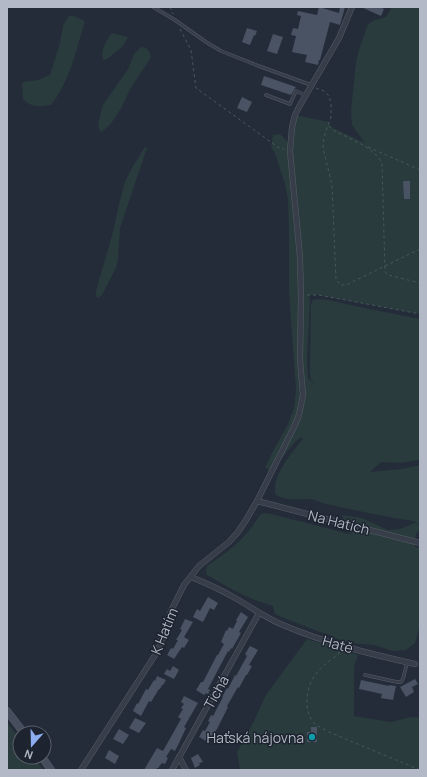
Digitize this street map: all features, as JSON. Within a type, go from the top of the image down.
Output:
[{"type":"street","name":"K Hatím","points":[[81,770],[157,652],[164,636],[173,606],[184,585],[199,566],[229,542],[238,532],[257,501],[299,415],[303,395],[300,360],[300,257],[290,142],[295,115],[305,95],[339,38],[352,7]]},
{"type":"street","name":"Na Hatích","points":[[257,501],[420,543]]},
{"type":"street","points":[[191,577],[212,585],[259,613]]},
{"type":"street","name":"Hatě","points":[[259,613],[281,625],[299,632],[342,646],[417,665]]},
{"type":"street","name":"Tichá","points":[[172,770],[259,613]]},
{"type":"street","points":[[7,710],[18,725]]},
{"type":"street","points":[[180,757],[186,770]]},
{"type":"lane","points":[[153,7],[221,51],[311,85]]},
{"type":"lane","points":[[266,95],[290,104],[296,91],[305,95]]},
{"type":"lane","points":[[365,676],[400,682],[403,679],[407,662]]},
{"type":"path","points":[[175,20],[191,50],[196,88],[279,148],[290,151]]},
{"type":"path","points":[[311,85],[324,91],[329,96],[331,103],[331,117],[324,137],[323,148],[332,185],[336,279],[340,285],[346,286],[420,249]]},
{"type":"path","points":[[328,126],[335,131],[420,170]]},
{"type":"path","points":[[365,145],[379,157],[382,163],[385,272],[388,275],[420,283]]},
{"type":"path","points":[[301,297],[318,295],[420,314]]},
{"type":"path","points":[[342,646],[339,654],[327,662],[318,671],[310,683],[307,696],[307,708],[310,718],[316,724],[329,732],[420,770]]},
{"type":"shaded area","points":[[390,7],[420,7],[420,314],[319,295],[309,295],[310,302],[307,359],[308,378],[315,384],[311,380],[310,373],[311,305],[313,300],[329,300],[420,319],[420,460],[399,463],[381,462],[370,472],[402,469],[420,465],[420,524],[322,503],[313,499],[288,499],[276,495],[275,488],[279,473],[288,458],[303,439],[301,437],[295,442],[272,470],[265,468],[288,424],[294,408],[296,390],[289,293],[288,200],[285,184],[275,153],[271,147],[273,135],[280,134],[290,144],[295,115],[329,122],[331,127],[365,143],[352,125],[351,111],[356,62],[368,24],[386,17],[391,9]]},
{"type":"shaded area","points":[[72,15],[85,21],[68,76],[58,96],[51,105],[39,106],[29,104],[23,99],[22,84],[24,82],[38,80],[50,75],[60,43],[63,26],[68,17]]},
{"type":"shaded area","points":[[112,33],[128,37],[123,46],[107,59],[103,60],[102,53],[104,46]]},
{"type":"shaded area","points":[[141,47],[144,47],[149,51],[151,57],[131,88],[115,118],[101,132],[98,124],[103,105],[128,69],[134,54]]},
{"type":"shaded area","points":[[145,147],[147,148],[120,228],[116,268],[102,295],[98,298],[96,296],[96,291],[113,232],[125,182]]},
{"type":"shaded area","points":[[265,513],[353,535],[349,533],[342,515],[362,518],[388,530],[400,529],[417,522],[420,529],[416,534],[414,546],[420,548],[420,625],[415,643],[406,650],[393,651],[374,645],[349,643],[275,614],[273,606],[235,591],[207,575],[207,566],[237,543],[248,532],[261,514]]},
{"type":"shaded area","points":[[307,639],[358,655],[354,667],[354,716],[391,722],[411,717],[420,718],[420,770],[240,770],[237,752],[266,695]]},
{"type":"shaded area","points":[[7,722],[12,729],[12,765],[40,765],[44,770],[7,770]]},
{"type":"building","points":[[319,7],[339,13],[340,7],[345,7],[340,25],[330,22],[318,65],[305,62],[307,55],[292,52],[296,36],[291,35],[293,28],[298,29],[301,16],[297,15],[298,11],[317,15]]},
{"type":"building","points":[[361,7],[379,7],[384,9],[381,16]]},
{"type":"building","points":[[247,28],[257,31],[250,45],[242,42]]},
{"type":"building","points":[[273,34],[283,37],[277,54],[267,51]]},
{"type":"building","points":[[264,76],[296,87],[291,95],[261,85]]},
{"type":"building","points":[[242,97],[252,102],[247,112],[237,108]]},
{"type":"building","points":[[403,181],[410,181],[410,199],[404,199]]},
{"type":"building","points":[[208,597],[218,603],[214,610],[210,608],[203,622],[193,617],[197,609],[200,611]]},
{"type":"building","points":[[241,612],[248,617],[239,632],[241,633],[232,649],[231,648],[229,652],[228,651],[208,689],[210,690],[208,694],[206,693],[204,695],[196,690],[201,682],[203,682],[224,644],[221,642],[226,630],[227,631],[229,627],[233,629]]},
{"type":"building","points":[[185,619],[193,622],[184,637],[189,640],[174,659],[167,655],[171,648],[173,649],[178,640],[176,640],[182,630],[180,629]]},
{"type":"building","points":[[250,646],[258,650],[249,665],[252,666],[227,706],[228,707],[217,729],[208,742],[199,737],[203,730],[205,731],[210,722],[208,721],[211,715],[213,716],[227,688],[228,689],[235,675],[236,676],[247,656],[245,654]]},
{"type":"building","points":[[173,666],[179,670],[174,679],[164,674],[167,669],[170,671]]},
{"type":"building","points":[[157,676],[166,680],[151,702],[149,701],[141,716],[133,711],[146,689],[148,690]]},
{"type":"building","points":[[415,679],[418,684],[412,687],[414,692],[406,697],[400,687]]},
{"type":"building","points":[[361,680],[396,686],[393,700],[381,698],[382,694],[359,689]]},
{"type":"building","points":[[184,696],[198,703],[184,727],[186,728],[175,751],[171,749],[166,757],[168,758],[165,764],[162,763],[156,770],[144,770],[157,748],[163,751],[181,719],[178,717],[183,709],[181,708],[184,704],[181,702]]},
{"type":"building","points":[[135,718],[146,723],[139,733],[129,728]]},
{"type":"building","name":"Haťská hájovna","points":[[311,727],[317,727],[317,742],[307,742],[307,732],[311,732]]},
{"type":"building","points":[[119,729],[129,735],[123,744],[113,739]]},
{"type":"building","points":[[109,750],[119,756],[115,764],[105,758]]},
{"type":"building","points":[[198,754],[203,762],[199,763],[200,765],[195,768],[191,758]]},
{"type":"place","name":"Haťská hájovna","points":[[312,737]]}]
